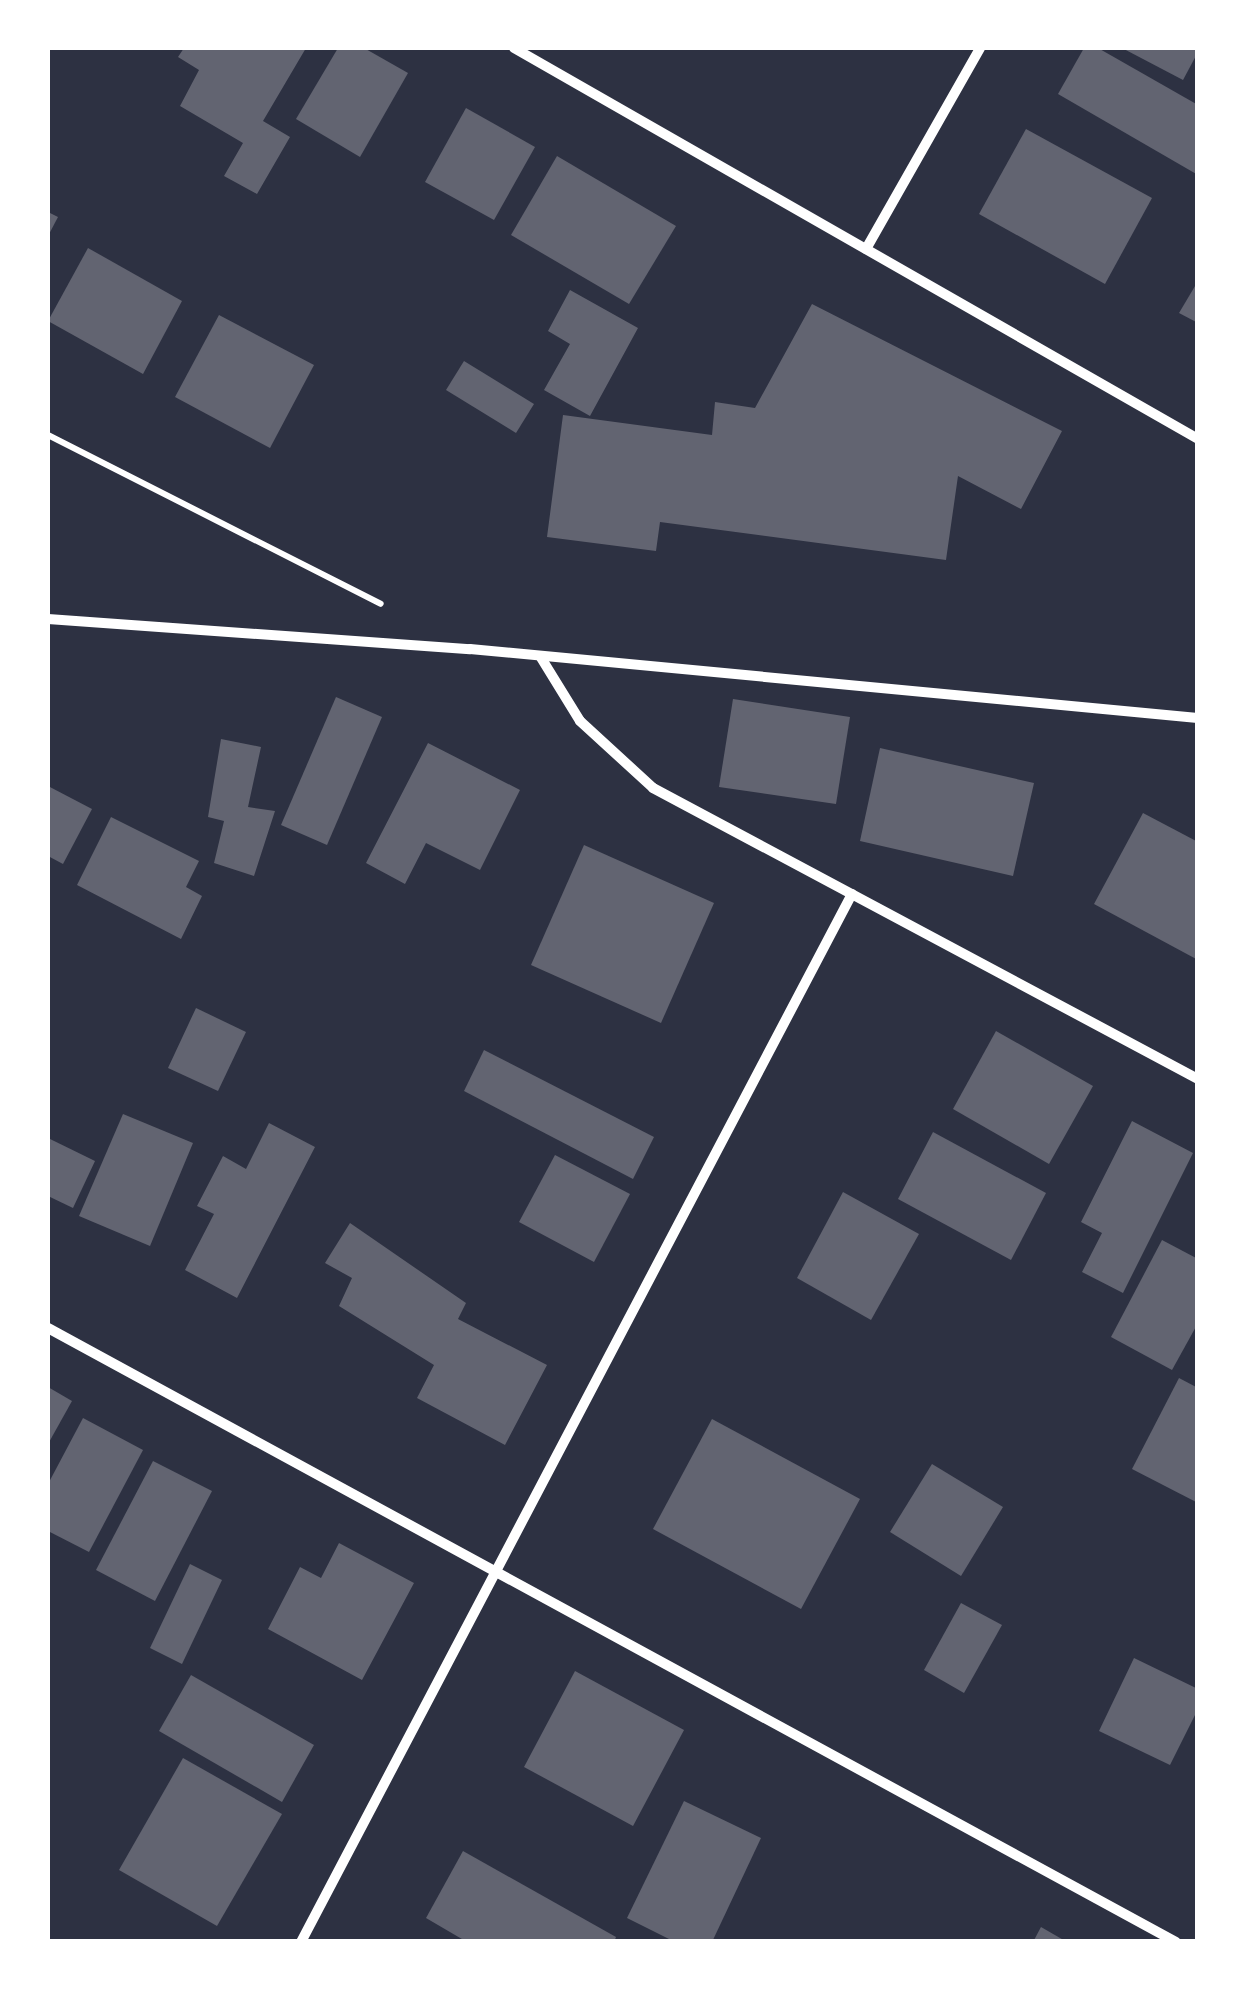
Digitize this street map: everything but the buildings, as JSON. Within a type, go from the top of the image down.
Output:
[{"type":"street","points":[[514,48],[1198,438]]},
{"type":"street","points":[[866,249],[980,48]]},
{"type":"street","points":[[48,620],[540,656],[1198,718]]},
{"type":"street","points":[[540,656],[580,721],[653,788],[1198,1079]]},
{"type":"street","points":[[302,1942],[852,894]]},
{"type":"street","points":[[48,1328],[497,1568],[1176,1942]]},
{"type":"path","points":[[48,435],[400,614]]}]
